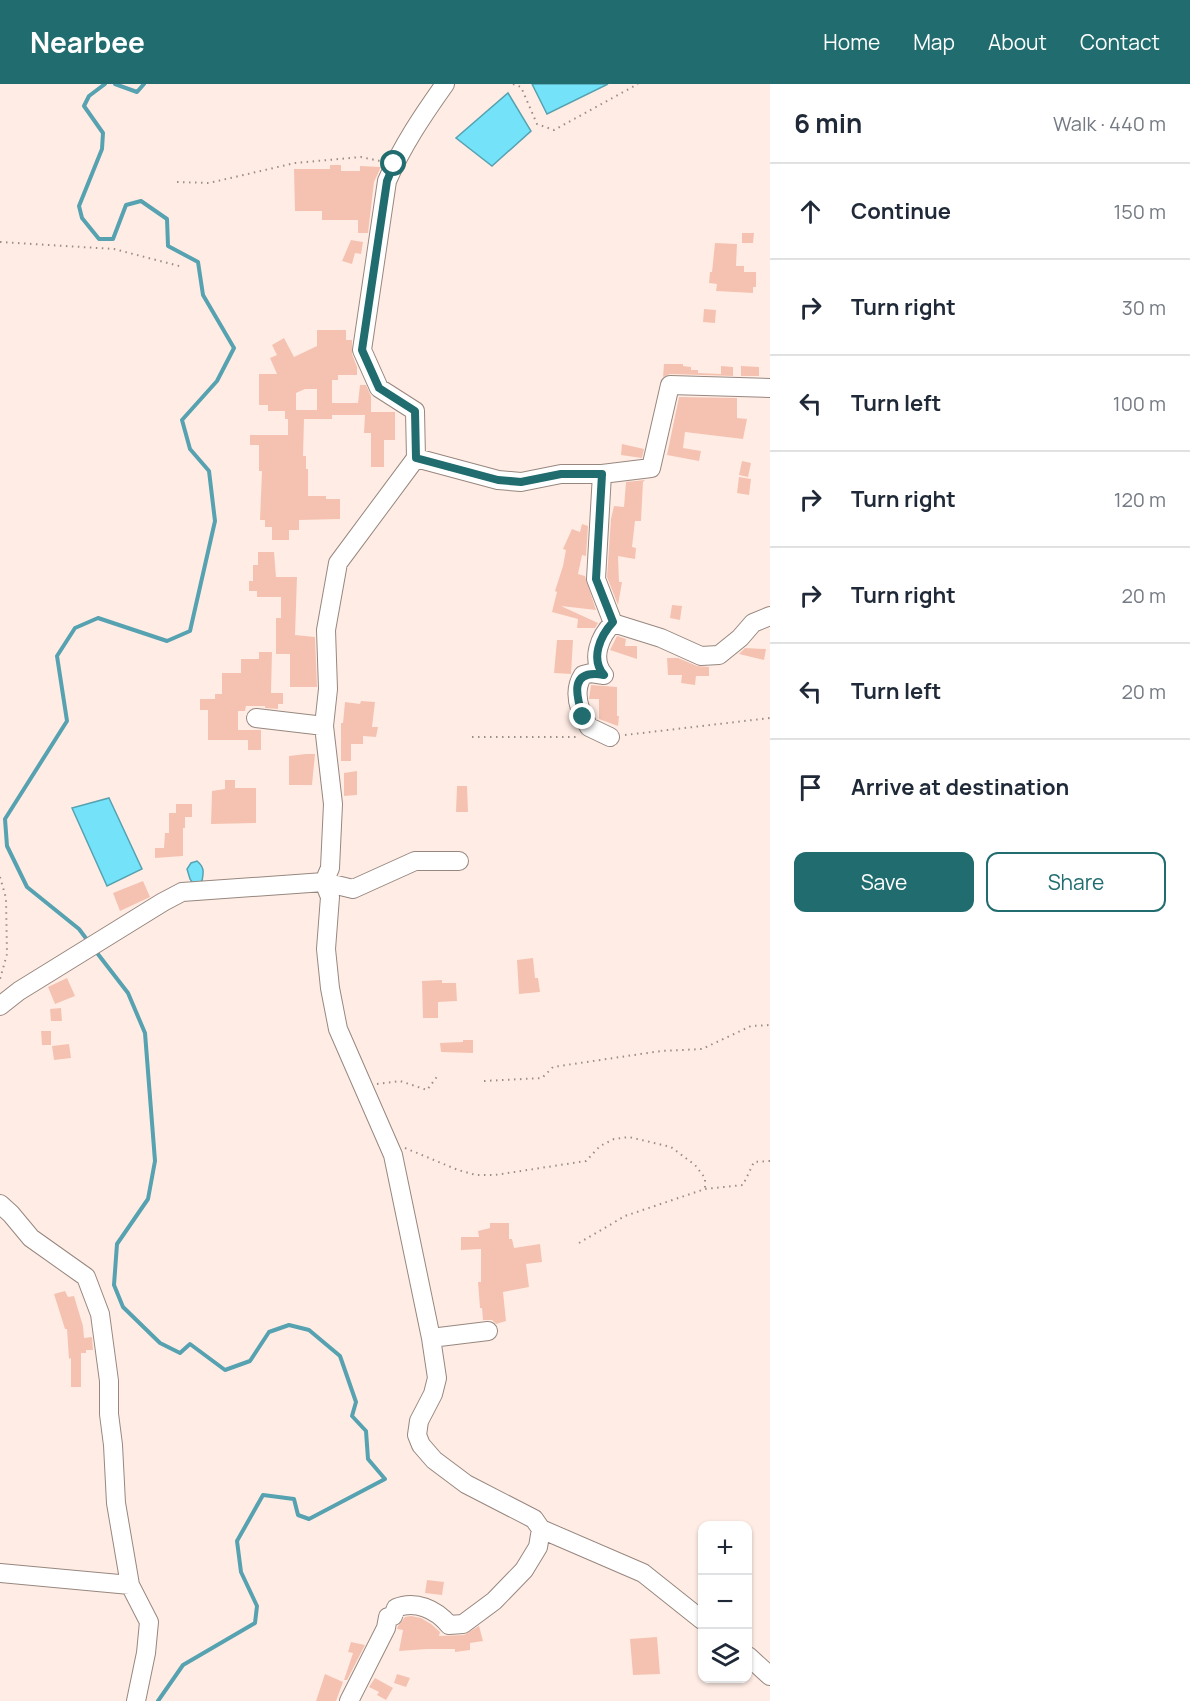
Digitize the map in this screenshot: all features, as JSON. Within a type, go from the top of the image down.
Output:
[{"type":"street","points":[[445,84],[418,121],[387,181],[362,350],[379,388],[415,411],[416,458],[338,563],[326,630],[328,689],[324,726],[333,804],[330,868],[324,882],[330,897],[326,949],[330,988],[338,1029],[393,1155],[431,1338],[436,1378],[433,1394],[419,1420],[417,1435],[421,1445],[434,1460],[466,1484],[534,1519],[541,1529],[643,1573],[698,1617]]},
{"type":"street","points":[[416,458],[498,480],[521,482],[561,474],[602,474],[651,468],[670,385],[770,388]]},
{"type":"street","points":[[602,474],[596,579],[613,622],[661,638],[700,656],[719,655],[740,638],[753,623],[770,616]]},
{"type":"street","points":[[610,736],[589,727],[578,702],[577,684],[583,675],[591,673],[604,675],[598,664],[598,648],[605,631],[613,622]]},
{"type":"street","points":[[256,718],[324,726]]},
{"type":"street","points":[[0,1006],[39,979],[183,892],[324,882],[353,889],[415,861],[459,861]]},
{"type":"street","points":[[0,1204],[31,1238],[86,1277],[100,1314],[109,1381],[109,1414],[116,1503],[130,1585],[149,1622],[146,1653],[136,1701]]},
{"type":"street","points":[[431,1338],[488,1331]]},
{"type":"street","points":[[349,1701],[386,1628],[388,1617],[393,1616],[396,1608],[409,1604],[423,1606],[443,1617],[449,1625],[464,1624],[494,1601],[524,1570],[538,1547],[541,1529]]},
{"type":"street","points":[[0,1573],[130,1585]]},
{"type":"street","points":[[752,1660],[770,1676]]},
{"type":"path","points":[[513,84],[521,87],[537,124],[554,130],[638,84]]},
{"type":"path","points":[[177,182],[209,183],[295,163],[361,157],[394,164]]},
{"type":"path","points":[[0,242],[114,249],[183,267]]},
{"type":"path","points":[[0,877],[6,898],[7,954],[0,979]]},
{"type":"path","points":[[484,1081],[542,1078],[553,1067],[661,1052],[702,1049],[751,1026],[770,1025]]},
{"type":"path","points":[[365,1087],[400,1081],[427,1090],[439,1074]]},
{"type":"path","points":[[388,1141],[458,1170],[476,1175],[495,1175],[586,1161],[600,1146],[614,1139],[629,1137],[671,1147],[695,1165],[705,1178],[705,1189]]},
{"type":"path","points":[[579,1243],[625,1216],[705,1189],[743,1185],[754,1162],[770,1161]]},
{"type":"water","points":[[532,84],[608,84],[547,114]]},
{"type":"water","points":[[508,93],[531,131],[492,166],[456,138]]},
{"type":"water","points":[[109,798],[142,869],[107,886],[72,808]]},
{"type":"water","points":[[197,861],[202,867],[203,874],[202,881],[194,885],[187,869],[191,863]]},
{"type":"building","points":[[330,165],[341,165],[341,171],[360,171],[360,166],[381,167],[374,182],[368,233],[358,233],[358,220],[322,220],[322,211],[295,211],[294,169],[330,169]]},
{"type":"building","points":[[742,233],[754,233],[753,243],[742,243]]},
{"type":"building","points":[[351,240],[363,242],[361,254],[355,253],[352,264],[342,261]]},
{"type":"building","points":[[715,243],[737,244],[736,266],[744,266],[744,272],[756,272],[756,287],[753,287],[753,293],[716,291],[717,284],[709,283]]},
{"type":"building","points":[[704,309],[716,310],[715,323],[703,322]]},
{"type":"building","points":[[317,330],[346,330],[346,340],[352,340],[352,354],[357,367],[357,375],[338,375],[338,380],[332,380],[332,403],[358,403],[360,385],[366,385],[371,396],[371,412],[395,412],[395,440],[384,440],[384,467],[371,467],[371,433],[364,433],[365,415],[332,415],[332,419],[304,419],[303,456],[306,456],[306,469],[308,469],[308,496],[340,499],[340,519],[299,520],[299,530],[289,530],[289,540],[272,540],[272,527],[265,527],[265,520],[260,520],[262,471],[259,471],[259,445],[250,445],[250,435],[288,435],[288,419],[285,419],[285,411],[268,411],[268,405],[259,405],[259,374],[277,374],[270,358],[277,355],[272,345],[284,338],[294,357],[317,346]],"holes":[[[305,389],[317,389],[317,410],[296,410],[296,393]]]},
{"type":"building","points":[[664,364],[683,364],[683,366],[691,367],[691,370],[698,370],[698,373],[721,374],[721,366],[733,367],[733,376],[670,374],[663,377]]},
{"type":"building","points":[[741,366],[759,367],[759,376],[741,376]]},
{"type":"building","points":[[679,397],[737,398],[737,418],[747,419],[743,439],[685,432],[683,448],[701,451],[699,461],[667,455]]},
{"type":"building","points":[[622,444],[644,449],[642,458],[621,455]]},
{"type":"building","points":[[742,461],[751,463],[748,477],[739,475]]},
{"type":"building","points":[[739,477],[751,479],[749,495],[737,493]]},
{"type":"building","points":[[645,480],[641,521],[635,521],[632,547],[636,548],[635,559],[618,556],[619,582],[622,582],[618,605],[607,577],[611,519],[614,506],[624,507],[626,482]]},
{"type":"building","points":[[582,524],[588,526],[586,556],[582,555],[578,574],[585,576],[596,610],[561,606],[598,623],[595,628],[577,628],[578,619],[552,612],[566,550],[563,549],[572,529],[580,532]]},
{"type":"building","points":[[258,552],[274,552],[276,577],[297,577],[295,635],[315,637],[317,687],[290,687],[290,654],[276,654],[276,618],[281,618],[281,597],[257,597],[257,591],[249,591],[249,581],[253,581],[253,565],[258,565]]},
{"type":"building","points":[[672,605],[682,606],[680,620],[670,618]]},
{"type":"building","points":[[617,636],[626,639],[625,646],[637,646],[637,659],[610,650]]},
{"type":"building","points":[[557,640],[573,640],[571,674],[554,673]]},
{"type":"building","points":[[745,648],[766,649],[764,660],[739,654]]},
{"type":"building","points":[[259,652],[272,652],[271,693],[283,693],[283,704],[278,704],[278,709],[246,706],[245,711],[238,711],[238,730],[261,730],[261,750],[248,750],[248,740],[208,740],[208,710],[200,710],[200,699],[215,699],[215,694],[222,694],[222,673],[241,673],[241,659],[259,659]]},
{"type":"building","points":[[667,658],[678,658],[697,666],[709,667],[709,676],[696,676],[695,685],[681,683],[682,675],[668,675]]},
{"type":"building","points":[[591,685],[617,687],[618,726],[599,719],[599,699],[589,699]]},
{"type":"building","points":[[361,701],[375,702],[372,727],[378,727],[376,737],[363,736],[363,744],[351,744],[351,761],[341,761],[341,723],[343,723],[345,702],[360,704]]},
{"type":"building","points":[[315,754],[312,785],[289,785],[289,756]]},
{"type":"building","points":[[357,771],[357,795],[344,796],[344,773]]},
{"type":"building","points":[[225,780],[235,780],[235,788],[256,788],[256,823],[211,824],[212,791],[225,789]]},
{"type":"building","points":[[457,786],[467,786],[468,812],[456,812]]},
{"type":"building","points":[[176,804],[192,804],[192,817],[185,817],[185,828],[183,828],[183,856],[155,858],[155,848],[164,848],[165,833],[169,833],[169,813],[176,813]]},
{"type":"building","points":[[143,881],[150,897],[120,911],[113,893]]},
{"type":"building","points":[[533,958],[535,978],[538,978],[540,992],[519,994],[517,960]]},
{"type":"building","points":[[67,978],[75,996],[55,1004],[48,987]]},
{"type":"building","points":[[442,980],[442,983],[456,983],[457,1001],[438,1002],[438,1018],[423,1018],[422,981]]},
{"type":"building","points":[[61,1008],[62,1021],[51,1021],[50,1009]]},
{"type":"building","points":[[41,1031],[51,1031],[51,1045],[42,1045]]},
{"type":"building","points":[[463,1040],[473,1040],[473,1053],[441,1052],[440,1043],[463,1042]]},
{"type":"building","points":[[69,1044],[71,1058],[54,1060],[52,1046]]},
{"type":"building","points":[[490,1223],[509,1223],[509,1239],[512,1239],[514,1248],[540,1244],[542,1262],[526,1264],[529,1287],[503,1292],[506,1321],[496,1324],[492,1320],[483,1320],[482,1308],[480,1308],[478,1282],[481,1282],[481,1249],[461,1250],[461,1237],[479,1237],[478,1231],[490,1228]]},
{"type":"building","points":[[65,1291],[68,1297],[74,1296],[83,1326],[84,1338],[92,1337],[93,1350],[81,1353],[81,1387],[71,1387],[71,1358],[69,1359],[67,1329],[65,1329],[54,1294]]},
{"type":"building","points":[[427,1580],[444,1582],[442,1595],[425,1593]]},
{"type":"building","points":[[405,1617],[421,1618],[431,1624],[440,1632],[439,1636],[464,1635],[479,1626],[483,1641],[470,1643],[470,1650],[455,1652],[455,1649],[399,1651],[403,1630],[397,1629],[398,1626]]},
{"type":"building","points":[[657,1637],[660,1674],[633,1675],[630,1639]]},
{"type":"building","points":[[351,1642],[365,1645],[347,1680],[344,1680],[353,1653],[348,1652]]},
{"type":"building","points":[[325,1674],[343,1682],[336,1701],[316,1701]]},
{"type":"building","points":[[397,1674],[410,1678],[406,1687],[394,1683]]},
{"type":"building","points":[[375,1678],[393,1688],[386,1700],[377,1695],[379,1692],[369,1687]]},
{"type":"waterway","points":[[88,941],[79,929],[27,887],[7,846],[5,819],[67,721],[57,656],[75,628],[98,618],[167,641],[190,631],[215,521],[209,471],[190,449],[182,420],[217,381],[234,348],[203,295],[198,262],[168,246],[167,219],[141,201],[126,205],[113,239],[99,239],[82,218],[79,206],[102,149],[103,133],[84,106],[89,96],[105,84]]},
{"type":"waterway","points":[[115,84],[137,92],[144,84]]},
{"type":"waterway","points":[[94,949],[128,993],[145,1033],[155,1161],[148,1199],[117,1244],[114,1285],[123,1307],[160,1343],[180,1353],[190,1344],[225,1370],[250,1361],[269,1332],[289,1325],[309,1330],[340,1356],[356,1402],[352,1416],[366,1431],[368,1459],[385,1479],[309,1519],[298,1515],[294,1499],[263,1495],[237,1541],[241,1572],[257,1606],[255,1623],[183,1665],[158,1701]]},
{"type":"route","points":[[394,164],[387,181],[362,350],[379,388],[415,411],[416,458],[498,480],[521,482],[561,474],[602,474],[596,579],[613,622],[605,631],[598,648],[598,664],[604,675],[591,673],[583,675],[577,684],[578,702],[583,717]]}]
